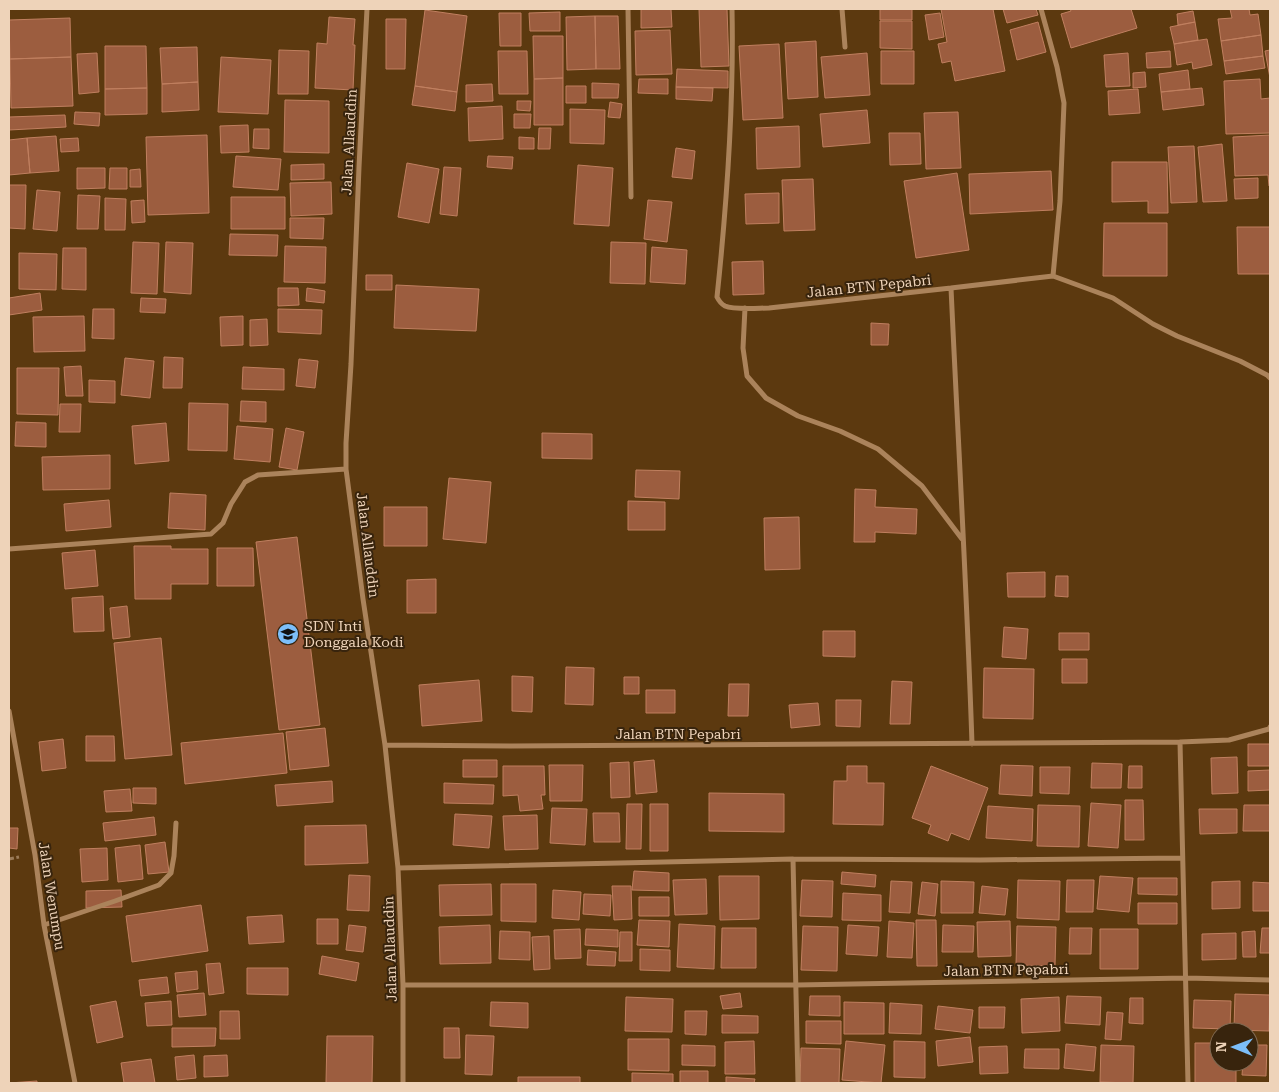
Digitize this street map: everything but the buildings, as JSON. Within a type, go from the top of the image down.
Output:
[{"type":"street","name":"Jalan Allauddin","points":[[367,9],[346,469],[385,745],[398,868],[403,985],[403,1083]]},
{"type":"street","points":[[628,9],[631,197]]},
{"type":"street","name":"Jalan BTN Pepabri","points":[[732,9],[731,129],[724,236],[717,298],[720,304],[726,307],[769,308],[951,288],[972,744]]},
{"type":"street","points":[[842,9],[845,47]]},
{"type":"street","points":[[1041,9],[1057,67],[1064,102],[1060,201],[1053,276]]},
{"type":"street","points":[[951,288],[1053,276],[1113,298],[1153,324],[1177,336],[1240,361],[1270,378]]},
{"type":"street","points":[[745,308],[743,348],[747,376],[766,398],[798,416],[878,449],[922,486],[963,540]]},
{"type":"street","points":[[9,549],[211,534],[223,523],[245,482],[258,475],[346,469]]},
{"type":"street","name":"Jalan Wenumpu","points":[[9,711],[35,855],[44,925],[75,1083]]},
{"type":"street","name":"Jalan BTN Pepabri","points":[[385,745],[520,746],[1180,742],[1229,740],[1269,729],[1270,727]]},
{"type":"street","points":[[1180,742],[1188,1083]]},
{"type":"street","points":[[44,925],[159,885],[171,873],[176,823]]},
{"type":"street","points":[[398,868],[793,859],[1182,858]]},
{"type":"street","points":[[793,859],[798,1083]]},
{"type":"street","name":"Jalan BTN Pepabri","points":[[403,985],[797,985],[1186,978],[1270,980]]},
{"type":"place","name":"SDN Inti Donggala Kodi","points":[[288,634]]}]
